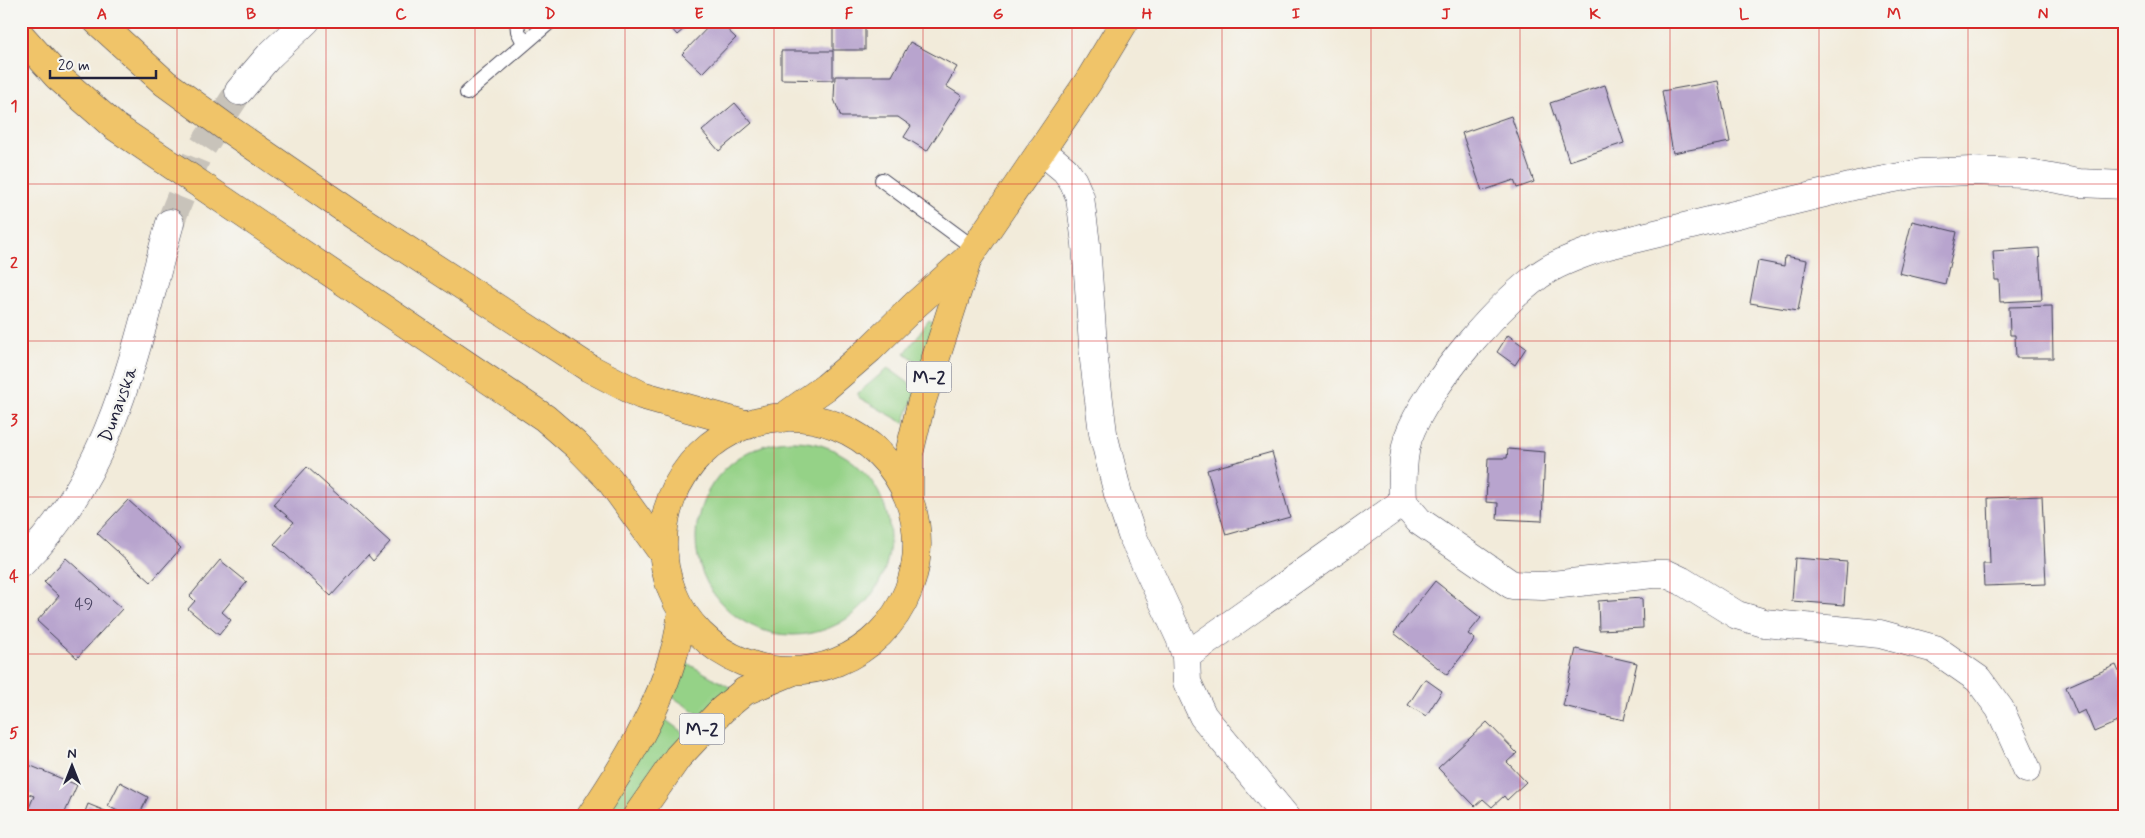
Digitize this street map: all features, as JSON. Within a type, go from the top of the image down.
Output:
[{"type":"main road","points":[[97,21],[165,83],[227,128],[352,214],[589,368],[641,395],[748,425]]},
{"type":"main road","name":"M-2","points":[[782,418],[826,386],[863,355],[971,253],[1088,82],[1125,21]]},
{"type":"main road","points":[[21,36],[58,76],[122,131],[495,384],[565,434],[609,480],[664,555]]},
{"type":"main road","name":"M-2","points":[[909,499],[909,454],[921,404],[971,253]]},
{"type":"main road","name":"M-2","points":[[782,418],[805,418],[827,423],[849,432],[868,444],[885,460],[899,478],[909,499],[915,520],[918,542],[916,564],[902,606],[874,640],[856,653],[836,663],[814,669],[792,671],[760,667],[729,655],[703,636],[682,611],[673,594],[664,555],[667,514],[683,475],[696,459],[729,433],[748,425],[782,418]]},
{"type":"main road","name":"M-2","points":[[590,817],[637,741],[655,705],[676,648],[682,611]]},
{"type":"main road","name":"M-2","points":[[636,817],[678,757],[722,710],[745,691],[792,671]]},
{"type":"street","points":[[239,92],[269,56],[306,21]]},
{"type":"street","points":[[1041,150],[1065,170],[1073,181],[1080,197],[1086,244],[1094,360],[1103,433],[1118,494],[1132,535],[1180,638],[1186,656],[1187,682],[1203,716],[1286,817]]},
{"type":"street","points":[[2027,769],[2000,709],[1978,679],[1935,649],[1880,634],[1764,623],[1737,615],[1682,580],[1667,574],[1543,586],[1512,585],[1419,521],[1403,502],[1401,476],[1408,439],[1418,416],[1449,368],[1476,335],[1526,285],[1548,270],[1572,258],[1605,246],[1858,185],[1921,173],[1972,171],[2024,173],[2079,183],[2124,185]]},
{"type":"street","name":"Dunavska","points":[[21,564],[48,534],[68,507],[98,456],[116,415],[128,380],[170,223]]},
{"type":"street","points":[[1186,656],[1403,502]]},
{"type":"lane","points":[[517,21],[518,31],[524,43]]},
{"type":"lane","points":[[467,93],[550,21]]},
{"type":"lane","points":[[882,180],[971,253]]},
{"type":"green space","points":[[929,321],[944,330],[925,368],[905,353]]},
{"type":"green space","points":[[888,368],[917,389],[904,423],[858,397],[858,393]]},
{"type":"green space","points":[[793,441],[821,445],[839,453],[847,457],[868,477],[874,484],[886,510],[890,538],[886,566],[878,584],[874,592],[854,613],[847,619],[821,631],[793,635],[765,631],[747,623],[739,619],[718,599],[712,592],[700,566],[696,538],[700,510],[708,492],[712,484],[732,463],[739,457],[765,445]]},
{"type":"green space","points":[[685,662],[731,688],[703,717],[671,696]]},
{"type":"green space","points":[[662,717],[686,735],[628,817],[602,817]]},
{"type":"building","points":[[665,21],[693,21],[677,35]]},
{"type":"building","points":[[714,21],[718,21],[736,38],[702,73],[682,54]]},
{"type":"building","points":[[833,21],[865,21],[865,50],[833,50]]},
{"type":"building","points":[[910,42],[957,67],[946,86],[962,96],[927,151],[904,137],[911,126],[898,117],[841,117],[834,99],[835,76],[892,76]]},
{"type":"building","points":[[781,51],[833,51],[833,80],[781,79]]},
{"type":"building","points":[[1718,81],[1730,142],[1673,153],[1662,91]]},
{"type":"building","points":[[1605,85],[1624,143],[1569,161],[1550,103]]},
{"type":"building","points":[[735,103],[752,123],[719,151],[702,131]]},
{"type":"building","points":[[1511,116],[1534,182],[1517,188],[1514,180],[1482,191],[1462,133]]},
{"type":"building","points":[[1912,221],[1957,232],[1945,284],[1899,273]]},
{"type":"building","points":[[2039,248],[2042,300],[2000,302],[1999,280],[1995,280],[1993,251]]},
{"type":"building","points":[[1785,256],[1807,260],[1798,311],[1750,303],[1758,261],[1784,266]]},
{"type":"building","points":[[2052,306],[2053,358],[2016,358],[2015,335],[2010,335],[2009,307]]},
{"type":"building","points":[[1508,335],[1526,348],[1515,365],[1497,352]]},
{"type":"building","points":[[1508,449],[1545,452],[1542,521],[1497,519],[1498,503],[1486,502],[1488,458],[1507,458]]},
{"type":"building","points":[[1272,452],[1290,517],[1226,535],[1207,470]]},
{"type":"building","points":[[307,467],[390,542],[373,561],[368,555],[331,596],[274,544],[294,522],[273,504]]},
{"type":"building","points":[[2042,496],[2046,584],[1984,586],[1983,564],[1990,564],[1988,498]]},
{"type":"building","points":[[128,500],[181,548],[151,582],[97,533]]},
{"type":"building","points":[[66,558],[122,609],[77,658],[37,621],[59,596],[44,582]]},
{"type":"building","points":[[1795,558],[1847,562],[1844,605],[1792,601]]},
{"type":"building","points":[[220,560],[247,582],[222,612],[231,620],[219,635],[188,609],[195,601],[190,596]]},
{"type":"building","points":[[1435,581],[1481,618],[1468,634],[1475,639],[1447,675],[1394,633]]},
{"type":"building","points":[[1642,598],[1643,628],[1599,630],[1598,601]]},
{"type":"building","points":[[1576,649],[1637,663],[1624,720],[1563,706]]},
{"type":"building","points":[[2116,665],[2124,683],[2124,719],[2094,732],[2085,710],[2077,714],[2066,687]]},
{"type":"building","points":[[1425,679],[1442,691],[1426,716],[1408,705]]},
{"type":"building","points":[[1487,722],[1517,753],[1507,762],[1526,782],[1507,800],[1504,796],[1492,807],[1483,799],[1475,806],[1438,768]]},
{"type":"building","points":[[24,763],[77,785],[63,817],[25,817],[34,796],[21,791],[21,770]]},
{"type":"building","points":[[120,782],[148,797],[138,817],[129,817],[108,806]]},
{"type":"building","points":[[88,804],[115,815],[114,817],[83,817]]},
{"type":"tunnel","points":[[170,223],[198,154],[239,91]]}]
